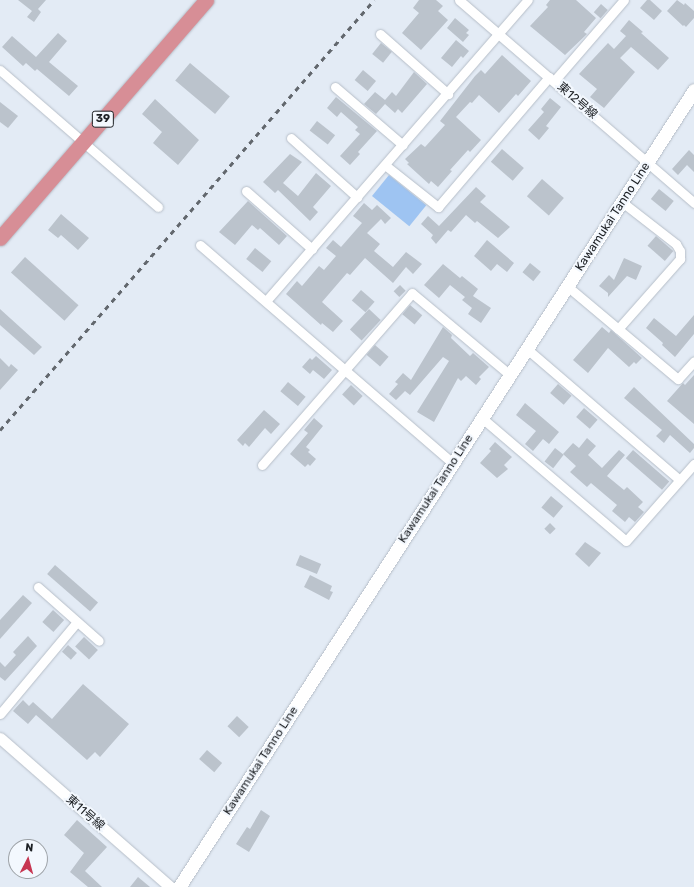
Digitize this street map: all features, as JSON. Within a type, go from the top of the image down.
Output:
[{"type":"highway","name":"39","points":[[0,238],[206,0]]},
{"type":"main road","name":"Kawamukai Tanno Line","points":[[179,887],[694,90]]},
{"type":"street","name":"東12号線","points":[[459,0],[694,203]]},
{"type":"street","points":[[266,301],[448,94],[528,0]]},
{"type":"street","points":[[385,165],[438,207],[624,0]]},
{"type":"street","points":[[380,34],[448,94]]},
{"type":"street","points":[[0,70],[158,207]]},
{"type":"street","points":[[335,87],[403,145]]},
{"type":"street","points":[[291,138],[357,198]]},
{"type":"street","points":[[246,191],[312,249]]},
{"type":"street","points":[[618,329],[680,259],[680,251],[676,244],[622,202]]},
{"type":"street","points":[[200,245],[453,463]]},
{"type":"street","points":[[567,286],[678,379],[694,361]]},
{"type":"street","points":[[262,465],[412,293],[510,375]]},
{"type":"street","points":[[527,349],[680,480]]},
{"type":"street","points":[[482,418],[626,541],[694,464]]},
{"type":"street","points":[[38,587],[100,641]]},
{"type":"street","points":[[0,714],[78,622]]},
{"type":"street","name":"東11号線","points":[[0,738],[170,887]]},
{"type":"shaded area","points":[[389,175],[426,205],[409,226],[372,196]]},
{"type":"building","points":[[18,0],[46,0],[38,9],[41,12],[34,22],[27,17],[32,11]]},
{"type":"building","points":[[419,0],[436,0],[443,6],[438,11],[448,20],[421,50],[402,33],[419,13],[413,8]]},
{"type":"building","points":[[550,0],[576,0],[596,18],[584,32],[587,34],[565,55],[530,26],[548,7],[546,5]]},
{"type":"building","points":[[647,0],[650,0],[662,11],[654,20],[640,8]]},
{"type":"building","points":[[677,0],[684,5],[685,3],[694,11],[694,18],[686,27],[667,11]]},
{"type":"building","points":[[601,4],[608,10],[601,18],[594,12]]},
{"type":"building","points":[[455,18],[469,30],[466,33],[469,35],[463,42],[447,28]]},
{"type":"building","points":[[629,20],[669,58],[658,70],[631,47],[620,58],[635,72],[604,108],[590,97],[597,89],[579,74],[608,43],[614,49],[626,36],[620,31]]},
{"type":"building","points":[[58,33],[67,41],[49,62],[78,86],[69,96],[37,69],[35,71],[26,63],[23,66],[2,47],[12,36],[36,57]]},
{"type":"building","points":[[456,40],[469,51],[463,58],[461,56],[452,67],[441,58]]},
{"type":"building","points":[[381,43],[392,52],[383,63],[372,54]]},
{"type":"building","points":[[502,55],[531,81],[518,96],[516,94],[499,113],[479,95],[472,103],[470,102],[456,117],[481,140],[470,152],[468,150],[450,170],[452,171],[438,187],[431,181],[429,184],[407,164],[409,163],[405,159],[421,144],[425,147],[445,125],[440,121],[475,76],[481,70],[485,74]]},
{"type":"building","points":[[190,63],[230,96],[215,114],[175,81]]},
{"type":"building","points":[[363,70],[376,81],[368,91],[355,80]]},
{"type":"building","points":[[414,72],[427,84],[402,113],[398,109],[395,113],[385,104],[376,114],[364,104],[375,92],[385,100],[392,92],[396,96]]},
{"type":"building","points":[[336,97],[377,131],[358,152],[360,154],[350,165],[340,156],[360,134],[355,130],[358,127],[341,112],[337,117],[327,108]]},
{"type":"building","points":[[550,98],[561,107],[546,126],[549,128],[539,140],[528,130],[544,112],[541,109]]},
{"type":"building","points":[[155,99],[199,140],[178,165],[153,143],[162,132],[142,114]]},
{"type":"building","points":[[0,102],[18,116],[8,128],[0,122]]},
{"type":"building","points":[[317,121],[335,135],[328,145],[310,130]]},
{"type":"building","points":[[502,149],[524,168],[513,181],[491,162]]},
{"type":"building","points":[[689,150],[694,155],[694,172],[687,165],[678,175],[672,169]]},
{"type":"building","points":[[290,154],[302,162],[283,183],[298,196],[316,173],[331,186],[313,207],[318,212],[310,221],[278,190],[275,193],[263,182]]},
{"type":"building","points":[[542,179],[564,198],[549,215],[527,196]]},
{"type":"building","points":[[476,187],[486,196],[480,202],[510,227],[498,238],[477,221],[475,223],[466,215],[451,232],[448,230],[436,244],[431,238],[433,235],[421,224],[428,216],[439,226]]},
{"type":"building","points":[[659,189],[674,201],[666,211],[651,199]]},
{"type":"building","points":[[248,201],[287,236],[279,245],[260,228],[258,230],[252,225],[235,245],[219,232]]},
{"type":"building","points":[[364,203],[372,210],[377,205],[391,218],[385,224],[381,219],[367,233],[380,244],[374,251],[393,267],[406,252],[422,264],[413,274],[406,267],[393,283],[365,258],[350,275],[347,273],[322,302],[343,321],[333,332],[322,323],[321,325],[286,294],[297,281],[302,286],[319,266],[324,270],[336,256],[326,248],[333,240],[341,247],[362,223],[353,216]]},
{"type":"building","points":[[61,214],[89,238],[78,250],[61,235],[58,238],[48,230]]},
{"type":"building","points":[[656,236],[673,251],[665,261],[647,246]]},
{"type":"building","points":[[487,240],[514,263],[507,272],[497,264],[491,271],[474,256]]},
{"type":"building","points":[[255,248],[271,261],[263,272],[246,259]]},
{"type":"building","points":[[25,257],[79,305],[64,321],[11,273]]},
{"type":"building","points":[[624,258],[642,266],[636,280],[627,276],[608,297],[608,293],[599,286],[609,275],[614,280]]},
{"type":"building","points":[[530,263],[541,272],[533,281],[522,272]]},
{"type":"building","points":[[443,264],[460,278],[462,276],[478,289],[473,296],[491,308],[481,323],[468,314],[472,308],[462,300],[465,297],[450,285],[439,298],[424,285]]},
{"type":"building","points":[[400,285],[406,291],[399,297],[394,291]]},
{"type":"building","points":[[361,290],[375,302],[365,312],[352,301]]},
{"type":"building","points":[[410,305],[422,315],[415,324],[402,314]]},
{"type":"building","points":[[0,309],[42,347],[34,355],[0,325]]},
{"type":"building","points":[[369,309],[381,320],[362,340],[350,329]]},
{"type":"building","points":[[694,315],[694,334],[675,357],[662,345],[663,343],[646,328],[654,318],[676,336]]},
{"type":"building","points":[[443,327],[452,335],[451,338],[470,356],[473,353],[489,367],[479,377],[481,379],[476,385],[466,376],[461,381],[458,378],[434,422],[417,412],[449,361],[443,357],[410,395],[405,391],[396,400],[389,394],[398,384],[395,382],[403,373],[411,380]]},
{"type":"building","points":[[602,327],[609,333],[611,330],[642,358],[636,364],[634,362],[629,367],[608,348],[588,373],[573,360]]},
{"type":"building","points":[[375,345],[389,357],[380,367],[366,355]]},
{"type":"building","points":[[316,356],[332,370],[324,379],[313,370],[310,374],[302,367],[310,358],[312,360]]},
{"type":"building","points":[[0,358],[9,367],[11,364],[18,370],[0,390]]},
{"type":"building","points":[[694,375],[694,424],[667,401],[683,383],[685,385]]},
{"type":"building","points":[[288,382],[306,397],[298,406],[280,391]]},
{"type":"building","points":[[558,384],[572,396],[564,405],[550,393]]},
{"type":"building","points":[[351,385],[363,396],[354,405],[342,395]]},
{"type":"building","points":[[634,387],[694,444],[694,448],[690,453],[670,435],[664,443],[656,436],[662,430],[624,398]]},
{"type":"building","points":[[525,403],[559,432],[549,444],[543,439],[533,451],[525,444],[536,431],[516,415]]},
{"type":"building","points":[[584,408],[598,420],[590,429],[576,417]]},
{"type":"building","points":[[264,410],[280,424],[271,434],[265,428],[249,447],[245,443],[243,446],[237,440]]},
{"type":"building","points":[[314,418],[323,426],[306,447],[310,450],[308,452],[316,459],[310,466],[308,464],[305,467],[290,454],[308,433],[304,430]]},
{"type":"building","points":[[587,438],[596,446],[588,455],[602,468],[619,450],[625,455],[607,476],[624,490],[627,487],[643,502],[638,507],[644,512],[635,522],[629,517],[625,522],[612,511],[617,505],[591,483],[587,487],[570,472],[576,466],[563,454],[573,443],[579,448]]},
{"type":"building","points":[[495,442],[512,457],[504,465],[508,469],[497,478],[480,463],[491,451],[489,449]]},
{"type":"building","points":[[555,448],[564,455],[553,468],[545,461]]},
{"type":"building","points":[[633,450],[669,481],[662,490],[626,458]]},
{"type":"building","points":[[551,496],[563,506],[554,518],[541,507]]},
{"type":"building","points":[[550,523],[556,529],[550,534],[544,529]]},
{"type":"building","points":[[585,542],[601,553],[589,567],[575,554]]},
{"type":"building","points":[[300,555],[321,564],[317,574],[296,565]]},
{"type":"building","points":[[55,565],[98,602],[90,611],[47,574]]},
{"type":"building","points":[[310,575],[332,586],[330,591],[333,592],[329,600],[304,587]]},
{"type":"building","points":[[23,595],[32,603],[0,639],[0,620]]},
{"type":"building","points":[[53,610],[64,620],[53,632],[42,622]]},
{"type":"building","points":[[28,636],[37,646],[5,681],[0,677],[0,662],[5,667],[16,655],[13,652]]},
{"type":"building","points":[[84,637],[98,650],[89,659],[75,647]]},
{"type":"building","points":[[68,645],[77,653],[71,660],[62,652]]},
{"type":"building","points":[[83,684],[129,724],[100,757],[95,752],[87,760],[36,715],[28,724],[13,711],[23,700],[29,706],[33,702],[52,719]]},
{"type":"building","points":[[237,716],[249,727],[239,737],[227,726]]},
{"type":"building","points":[[207,750],[222,763],[214,772],[199,759]]},
{"type":"building","points":[[261,810],[270,816],[249,852],[236,844],[247,827],[250,829]]},
{"type":"building","points":[[77,820],[107,847],[85,871],[102,887],[88,887],[70,872],[84,853],[64,835]]},
{"type":"building","points":[[138,877],[150,887],[130,887]]},
{"type":"railway","points":[[0,430],[374,0]]}]
